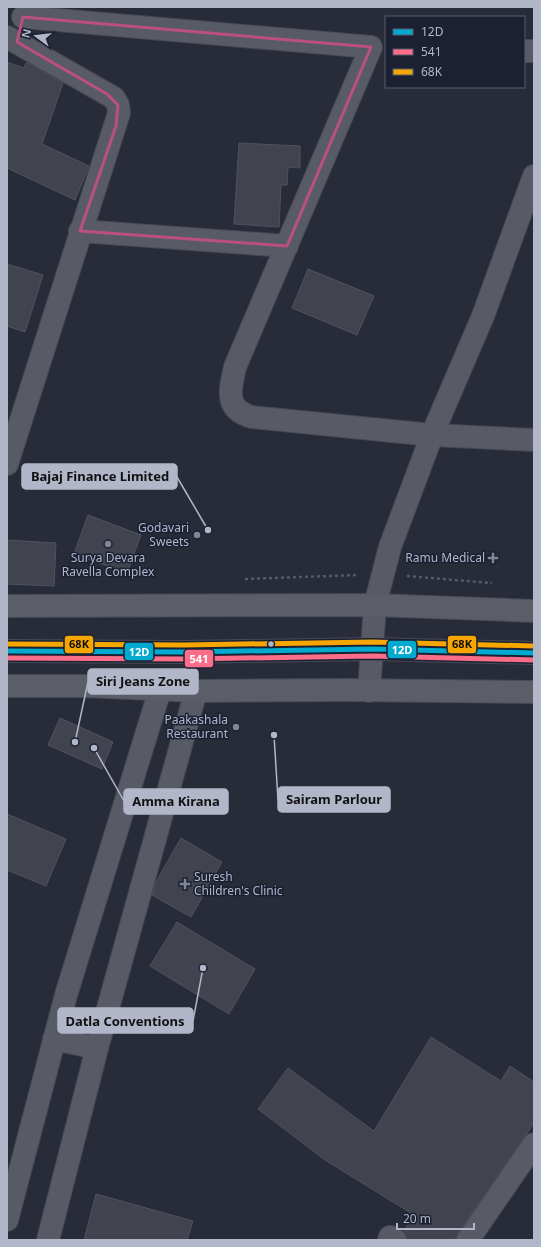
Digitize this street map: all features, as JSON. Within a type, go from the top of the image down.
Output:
[{"type":"main road","points":[[7,606],[375,604],[534,611]]},
{"type":"main road","points":[[7,651],[184,652],[372,649],[534,653]]},
{"type":"main road","points":[[7,686],[84,686],[196,691],[534,692]]},
{"type":"street","points":[[7,464],[80,231],[116,126],[119,113],[118,105],[114,98],[12,39],[23,12],[379,48],[287,246],[235,367],[231,386],[231,400],[234,408],[240,414],[252,417],[432,435],[534,440]]},
{"type":"street","points":[[369,691],[375,604],[390,547],[432,435],[483,316],[534,176]]},
{"type":"street","points":[[80,231],[287,246]]},
{"type":"street","points":[[7,1220],[66,995],[160,690]]},
{"type":"street","points":[[48,1240],[97,1048],[196,691]]},
{"type":"street","points":[[54,1038],[97,1048]]},
{"type":"street","points":[[468,1240],[534,1144]]},
{"type":"street","points":[[389,1240],[390,1237],[395,1240]]},
{"type":"highlighted area","points":[[23,17],[371,47],[287,246],[80,231],[116,126],[118,105],[107,94],[17,42]]},
{"type":"building","points":[[7,62],[24,68],[26,63],[30,64],[63,83],[42,144],[89,166],[75,200],[7,168]]},
{"type":"building","points":[[239,143],[300,146],[300,168],[288,167],[287,185],[281,185],[279,227],[234,224]]},
{"type":"building","points":[[7,264],[43,275],[25,332],[7,326]]},
{"type":"building","points":[[308,269],[374,296],[357,335],[292,308]]},
{"type":"building","name":"Surya Devara Ravella Complex","points":[[88,515],[141,535],[127,573],[74,554]]},
{"type":"building","points":[[7,540],[56,543],[54,586],[7,584]]},
{"type":"building","points":[[60,718],[113,742],[102,769],[48,745]]},
{"type":"building","points":[[7,814],[66,839],[46,886],[7,870]]},
{"type":"building","points":[[181,838],[222,862],[191,917],[152,895],[156,882]]},
{"type":"building","points":[[177,922],[255,969],[229,1014],[150,966]]},
{"type":"building","points":[[431,1037],[501,1081],[510,1066],[534,1082],[534,1123],[458,1233],[456,1240],[407,1240],[404,1231],[414,1215],[325,1160],[258,1109],[288,1068],[374,1131]]},
{"type":"building","points":[[96,1194],[193,1221],[187,1240],[84,1240]]},
{"type":"transit line","name":"68K","points":[[7,644],[184,645],[372,642],[534,646]]},
{"type":"transit line","name":"12D","points":[[7,651],[184,652],[372,649],[534,653]]},
{"type":"transit line","name":"541","points":[[7,658],[184,659],[372,656],[534,660]]},
{"type":"place","name":"Bajaj Finance Limited","points":[[208,530]]},
{"type":"place","name":"Godavari Sweets","points":[[197,535]]},
{"type":"place","name":"Surya Devara Ravella Complex","points":[[108,544]]},
{"type":"place","name":"Ramu Medical","points":[[493,558]]},
{"type":"place","name":"Paakashala Restaurant","points":[[236,727]]},
{"type":"place","name":"Sairam Parlour","points":[[274,735]]},
{"type":"place","name":"Siri Jeans Zone","points":[[75,742]]},
{"type":"place","name":"Amma Kirana","points":[[94,748]]},
{"type":"place","name":"Suresh Children's Clinic","points":[[185,884]]},
{"type":"place","name":"Datla Conventions","points":[[203,968]]}]
